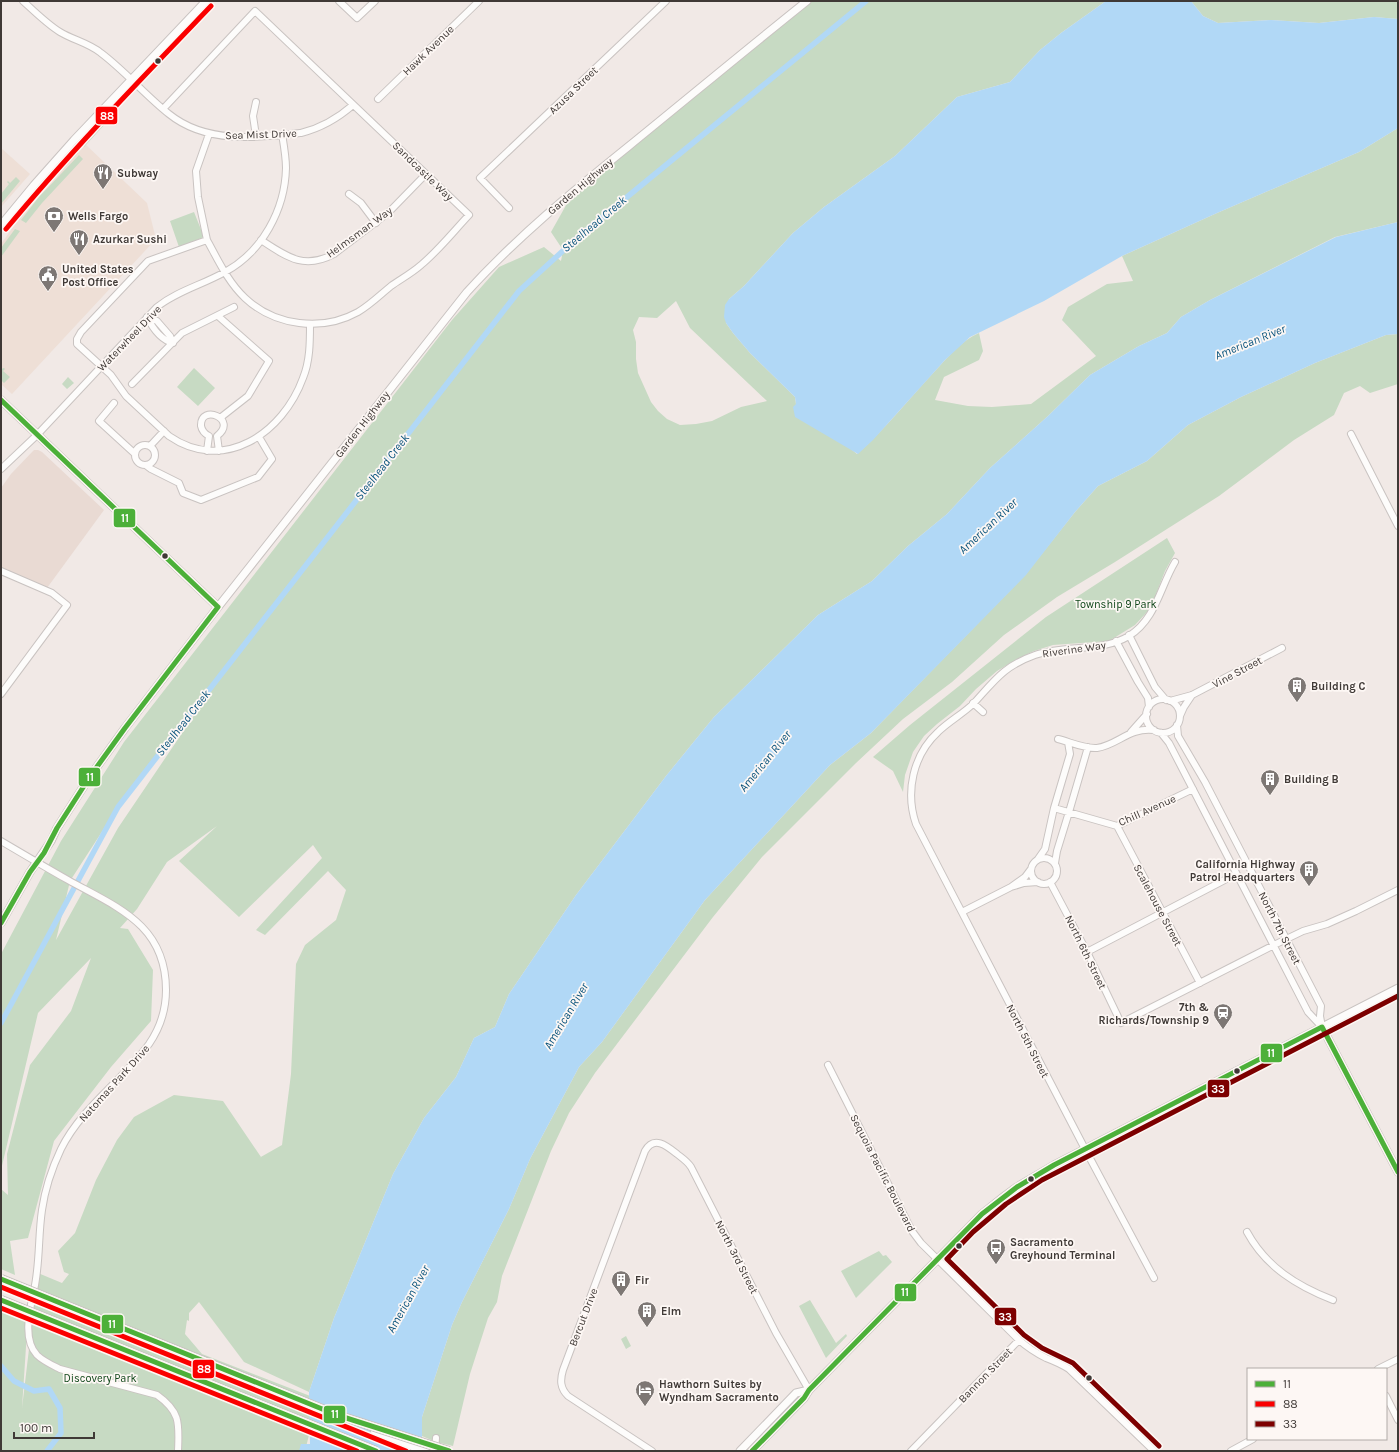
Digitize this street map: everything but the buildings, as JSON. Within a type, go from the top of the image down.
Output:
[{"type":"highway","points":[[1,1279],[425,1451]]},
{"type":"highway","points":[[1,1300],[376,1451]]},
{"type":"highway","points":[[337,1415],[449,1451]]},
{"type":"main road","points":[[1,225],[34,185],[206,1]]},
{"type":"main road","name":"Garden Highway","points":[[1,923],[30,872],[51,842],[56,828],[103,758],[218,607],[444,320],[485,272],[526,232],[563,200],[807,1]]},
{"type":"main road","points":[[1,400],[218,607]]},
{"type":"main road","points":[[752,1451],[804,1398],[808,1390],[968,1227],[1002,1198],[1038,1174],[1085,1149],[1398,988]]},
{"type":"main road","name":"North 7th Street","points":[[1322,1027],[1398,1172]]},
{"type":"main road","points":[[740,1451],[796,1393],[808,1390]]},
{"type":"street","name":"Sea Mist Drive","points":[[23,1],[60,32],[102,53],[163,109],[180,122],[209,134],[235,137],[301,133],[320,127],[338,118],[353,105]]},
{"type":"street","points":[[339,1],[357,18],[375,1]]},
{"type":"street","name":"Hawk Avenue","points":[[378,99],[479,1]]},
{"type":"street","name":"Azusa Street","points":[[509,208],[480,178],[666,1]]},
{"type":"street","name":"Sandcastle Way","points":[[163,109],[255,11],[469,215],[420,266],[365,308],[352,315],[337,320],[310,324],[280,319],[262,310],[242,294],[225,272],[207,240],[198,197],[196,170],[209,134]]},
{"type":"street","points":[[256,102],[253,116],[256,136]]},
{"type":"street","name":"Waterwheel Drive","points":[[1,470],[37,435],[157,307],[166,300],[225,272],[247,256],[261,240],[273,221],[284,189],[286,168],[282,134]]},
{"type":"street","name":"Helmsman Way","points":[[261,240],[289,258],[301,261],[318,260],[334,254],[389,212],[426,174]]},
{"type":"street","points":[[349,194],[361,203],[376,223]]},
{"type":"street","points":[[207,240],[148,261],[81,332],[77,339],[77,344],[114,378],[126,396],[177,442],[186,446],[207,451],[219,451],[242,445],[259,437],[267,431],[280,419],[299,389],[304,377],[309,351],[310,324]]},
{"type":"street","points":[[132,384],[182,333],[234,307]]},
{"type":"street","points":[[218,316],[269,361],[248,396],[220,418]]},
{"type":"street","points":[[147,317],[157,321],[170,336],[173,343]]},
{"type":"street","points":[[114,403],[99,421],[134,453]]},
{"type":"street","points":[[207,451],[209,436],[203,432],[202,421],[207,416],[214,415],[220,418],[223,425],[222,432],[217,436],[219,451]]},
{"type":"street","points":[[150,446],[164,431]]},
{"type":"street","points":[[1351,434],[1398,526]]},
{"type":"street","points":[[147,466],[154,461],[155,452],[150,446],[144,444],[137,447],[134,453],[135,460],[140,465],[147,466],[179,483],[183,493],[201,500],[258,477],[272,459],[259,437]]},
{"type":"street","name":"Riverine Way","points":[[911,800],[912,778],[922,752],[938,732],[973,703],[999,675],[1029,657],[1051,650],[1098,646],[1129,636],[1153,611],[1175,562]]},
{"type":"street","points":[[1,571],[52,593],[67,605],[1,694]]},
{"type":"street","points":[[1129,636],[1155,687],[1177,707],[1180,716]]},
{"type":"street","points":[[1116,641],[1148,698],[1149,707],[1146,714],[1131,732]]},
{"type":"street","name":"Vine Street","points":[[1168,700],[1192,695],[1282,648]]},
{"type":"street","points":[[1058,739],[1097,748],[1131,732],[1148,729],[1161,733],[1168,732],[1178,724],[1184,707],[1192,695]]},
{"type":"street","points":[[1149,707],[1157,701],[1168,700]]},
{"type":"street","points":[[973,703],[983,712]]},
{"type":"street","points":[[1146,714],[1148,723],[1154,730]]},
{"type":"street","name":"North 7th Street","points":[[1178,724],[1178,736],[1205,782],[1320,1006],[1322,1027]]},
{"type":"street","name":"North 7th Street","points":[[1161,733],[1169,743],[1308,1012],[1322,1027]]},
{"type":"street","points":[[962,912],[1011,887],[1025,877],[1032,865],[1045,849],[1054,808],[1070,754],[1068,742]]},
{"type":"street","points":[[1011,887],[1038,882],[1046,884],[1056,876],[1057,867],[1055,863],[1057,851],[1088,746]]},
{"type":"street","name":"Chill Avenue","points":[[1054,808],[1117,826],[1193,789]]},
{"type":"street","name":"North 5th Street","points":[[911,800],[916,824],[1085,1149],[1154,1278]]},
{"type":"street","name":"Scalehouse Street","points":[[1117,826],[1200,983]]},
{"type":"street","name":"Natomas Park Drive","points":[[1,841],[117,906],[137,921],[153,941],[164,969],[166,1002],[163,1016],[150,1043],[83,1115],[62,1148],[50,1178],[42,1210],[38,1273],[30,1311],[29,1340],[37,1355],[47,1363],[60,1369],[157,1395],[166,1401],[174,1411],[178,1421],[178,1451]]},
{"type":"street","points":[[1038,859],[1045,858],[1055,863]]},
{"type":"street","points":[[1031,869],[1032,877],[1038,882]]},
{"type":"street","points":[[1087,952],[1236,874]]},
{"type":"street","name":"North 6th Street","points":[[1050,882],[1087,952],[1120,1023],[1200,983]]},
{"type":"street","points":[[1200,983],[1274,944],[1313,927],[1327,924],[1398,890]]},
{"type":"street","name":"Sequoia Pacific Boulevard","points":[[828,1065],[912,1231],[921,1243],[1019,1340]]},
{"type":"street","name":"North 3rd Street","points":[[651,1144],[661,1143],[691,1166],[774,1328],[808,1390]]},
{"type":"street","name":"Bercut Drive","points":[[651,1144],[645,1151],[563,1370],[561,1382],[563,1389],[568,1396],[652,1451]]},
{"type":"street","points":[[1247,1232],[1263,1256],[1285,1275],[1308,1290],[1333,1300]]},
{"type":"street","name":"Bannon Street","points":[[911,1451],[1019,1340],[1032,1350],[1069,1369],[1154,1451]]},
{"type":"street","points":[[1380,1368],[1398,1359]]},
{"type":"street","points":[[1387,1398],[1398,1420]]},
{"type":"street","points":[[434,1451],[436,1438]]},
{"type":"street","points":[[1231,1451],[1251,1440]]},
{"type":"shaded area","points":[[85,144],[147,203],[156,239],[12,394],[1,384],[1,244],[23,213]]},
{"type":"shaded area","points":[[1,148],[30,174],[1,207]]},
{"type":"shaded area","points":[[34,450],[42,452],[104,510],[47,588],[1,568],[1,488],[11,474]]},
{"type":"green space","name":"Discovery Park","points":[[807,1],[1106,1],[1040,50],[1010,82],[957,97],[895,156],[824,207],[793,233],[744,286],[729,299],[726,323],[733,333],[750,353],[795,397],[796,404],[857,454],[887,424],[950,355],[966,340],[979,333],[983,351],[979,360],[944,377],[935,400],[968,406],[992,407],[1031,404],[1096,356],[1062,320],[1068,307],[1107,284],[1133,281],[1122,256],[1217,213],[1359,152],[1398,128],[1398,222],[1335,237],[1210,300],[1181,317],[1167,333],[1139,346],[1090,375],[1048,416],[990,468],[947,514],[908,546],[872,581],[818,615],[714,717],[666,776],[576,895],[509,994],[495,1027],[474,1038],[456,1077],[424,1118],[393,1174],[334,1318],[309,1392],[244,1362],[199,1302],[189,1313],[189,1321],[187,1320],[185,1334],[202,1354],[318,1399],[305,1451],[1,1451],[1,1307],[28,1316],[22,1408],[38,1273],[62,1283],[69,1274],[64,1272],[58,1251],[75,1233],[96,1180],[117,1140],[134,1117],[174,1095],[223,1101],[261,1157],[282,1145],[291,1074],[296,964],[305,945],[336,920],[346,890],[328,871],[265,935],[256,930],[322,858],[313,845],[239,917],[179,861],[217,826],[167,862],[137,909],[120,928],[128,929],[153,970],[151,1021],[111,1067],[54,1141],[28,1238],[10,1241],[15,1275],[1,1269],[1,1189],[8,1195],[7,1154],[30,1065],[71,1011],[91,958],[38,1013],[1,1170],[1,954],[61,841],[124,742],[452,320],[499,267],[544,247],[561,261],[563,250],[551,232],[574,191]],"holes":[[[676,301],[690,328],[767,401],[741,407],[712,421],[696,424],[680,425],[667,419],[658,411],[651,402],[638,373],[636,342],[633,330],[639,317],[657,318]],[[243,643],[118,828],[56,940],[70,881],[118,807]]]},
{"type":"green space","points":[[1191,1],[1398,1],[1398,19],[1374,17],[1319,23],[1271,20],[1218,23],[1203,16]]},
{"type":"green space","points":[[120,106],[117,111],[84,147],[83,145]]},
{"type":"green space","points":[[76,153],[78,153],[40,194],[19,220],[18,218],[35,197]]},
{"type":"green space","points":[[79,155],[83,159],[42,203],[26,223],[21,220],[39,197]]},
{"type":"green space","points":[[16,177],[20,181],[1,204],[1,194],[9,184],[7,182],[8,181],[10,183]]},
{"type":"green space","points":[[194,212],[204,237],[179,247],[170,221]]},
{"type":"green space","points":[[15,229],[20,231],[1,257],[1,248]]},
{"type":"green space","points":[[1398,334],[1398,384],[1370,393],[1360,386],[1344,393],[1334,415],[1294,440],[1219,496],[1057,597],[1004,635],[952,682],[903,719],[856,763],[762,857],[713,917],[595,1073],[569,1113],[551,1151],[502,1276],[497,1302],[488,1318],[470,1374],[453,1446],[436,1442],[422,1436],[422,1417],[452,1325],[509,1209],[530,1159],[579,1067],[602,1042],[705,900],[830,765],[871,733],[1025,575],[1075,512],[1098,486],[1147,461],[1188,425],[1241,397],[1315,363],[1386,335]]},
{"type":"green space","points":[[194,368],[215,388],[198,406],[177,387]]},
{"type":"green space","points":[[1,369],[5,369],[3,371],[10,377],[4,383],[1,380]]},
{"type":"green space","points":[[68,377],[74,383],[67,389],[62,384]]},
{"type":"green space","name":"Township 9 Park","points":[[1167,538],[1175,553],[1165,571],[1148,611],[1135,625],[1109,641],[1053,645],[1034,651],[997,671],[976,689],[960,706],[924,736],[913,752],[905,775],[903,792],[893,771],[873,757],[910,725],[1046,617]]},
{"type":"green space","points":[[1205,861],[1213,862],[1218,868],[1215,870],[1208,869],[1203,864]]},
{"type":"green space","points":[[879,1251],[883,1256],[886,1255],[892,1262],[856,1298],[841,1271]]},
{"type":"green space","points":[[810,1300],[836,1343],[846,1334],[847,1336],[826,1358],[799,1306]]},
{"type":"green space","points":[[626,1336],[631,1346],[626,1349],[621,1339]]},
{"type":"water","points":[[1106,1],[1191,1],[1203,16],[1218,23],[1271,20],[1319,23],[1374,17],[1398,19],[1398,128],[1359,152],[1217,213],[1122,256],[1044,301],[970,337],[945,360],[873,440],[858,454],[795,417],[793,407],[796,404],[795,397],[750,353],[726,323],[724,317],[725,305],[729,299],[744,286],[793,233],[824,207],[895,156],[957,97],[1010,82],[1040,50]]},
{"type":"water","name":"American River","points":[[1398,222],[1398,334],[1386,335],[1315,363],[1241,397],[1188,425],[1147,461],[1098,486],[1075,512],[1026,575],[871,733],[830,765],[705,900],[602,1042],[579,1067],[530,1159],[509,1209],[452,1325],[422,1417],[422,1436],[417,1451],[299,1451],[301,1444],[310,1444],[309,1392],[334,1318],[393,1174],[424,1118],[456,1077],[474,1038],[495,1027],[509,994],[576,895],[666,776],[714,717],[818,615],[872,581],[908,546],[947,514],[990,468],[1048,416],[1090,375],[1139,346],[1167,333],[1181,317],[1210,300],[1336,237]]},
{"type":"waterway","name":"Steelhead Creek","points":[[1,1023],[118,807],[519,291],[577,238],[866,1]]},
{"type":"waterway","name":"Steelhead Creek","points":[[1,1366],[14,1381],[34,1391],[49,1389],[60,1408],[61,1433],[47,1451]]},
{"type":"transit line","name":"88","points":[[6,229],[81,143],[211,6]]},
{"type":"transit line","name":"11","points":[[1,400],[218,607],[125,728],[91,775],[57,828],[44,853],[30,872],[1,923]]},
{"type":"transit line","name":"33","points":[[1159,1446],[1073,1363],[1042,1348],[1024,1335],[947,1259],[973,1232],[1006,1204],[1042,1180],[1398,996]]},
{"type":"transit line","name":"11","points":[[752,1451],[804,1398],[809,1390],[982,1214],[1017,1187],[1054,1165],[1322,1027],[1398,1172]]},
{"type":"transit line","name":"11","points":[[1,1279],[337,1415],[449,1451]]},
{"type":"transit line","name":"88","points":[[1,1287],[406,1451]]},
{"type":"transit line","name":"11","points":[[1,1300],[376,1451]]},
{"type":"transit line","name":"88","points":[[1,1308],[357,1451]]},
{"type":"place","name":"Subway","points":[[103,190]]},
{"type":"place","name":"Wells Fargo","points":[[54,233]]},
{"type":"place","name":"Azurkar Sushi","points":[[79,256]]},
{"type":"place","name":"United States Post Office","points":[[48,292]]},
{"type":"place","name":"Building C","points":[[1297,703]]},
{"type":"place","name":"Building B","points":[[1270,796]]},
{"type":"place","name":"California Highway Patrol Headquarters","points":[[1309,887]]},
{"type":"place","name":"7th & Richards/Township 9","points":[[1223,1030]]},
{"type":"place","name":"Sacramento Greyhound Terminal","points":[[996,1265]]},
{"type":"place","name":"Fir","points":[[621,1297]]},
{"type":"place","name":"Elm","points":[[647,1328]]},
{"type":"place","name":"Hawthorn Suites by Wyndham Sacramento","points":[[645,1407]]}]
